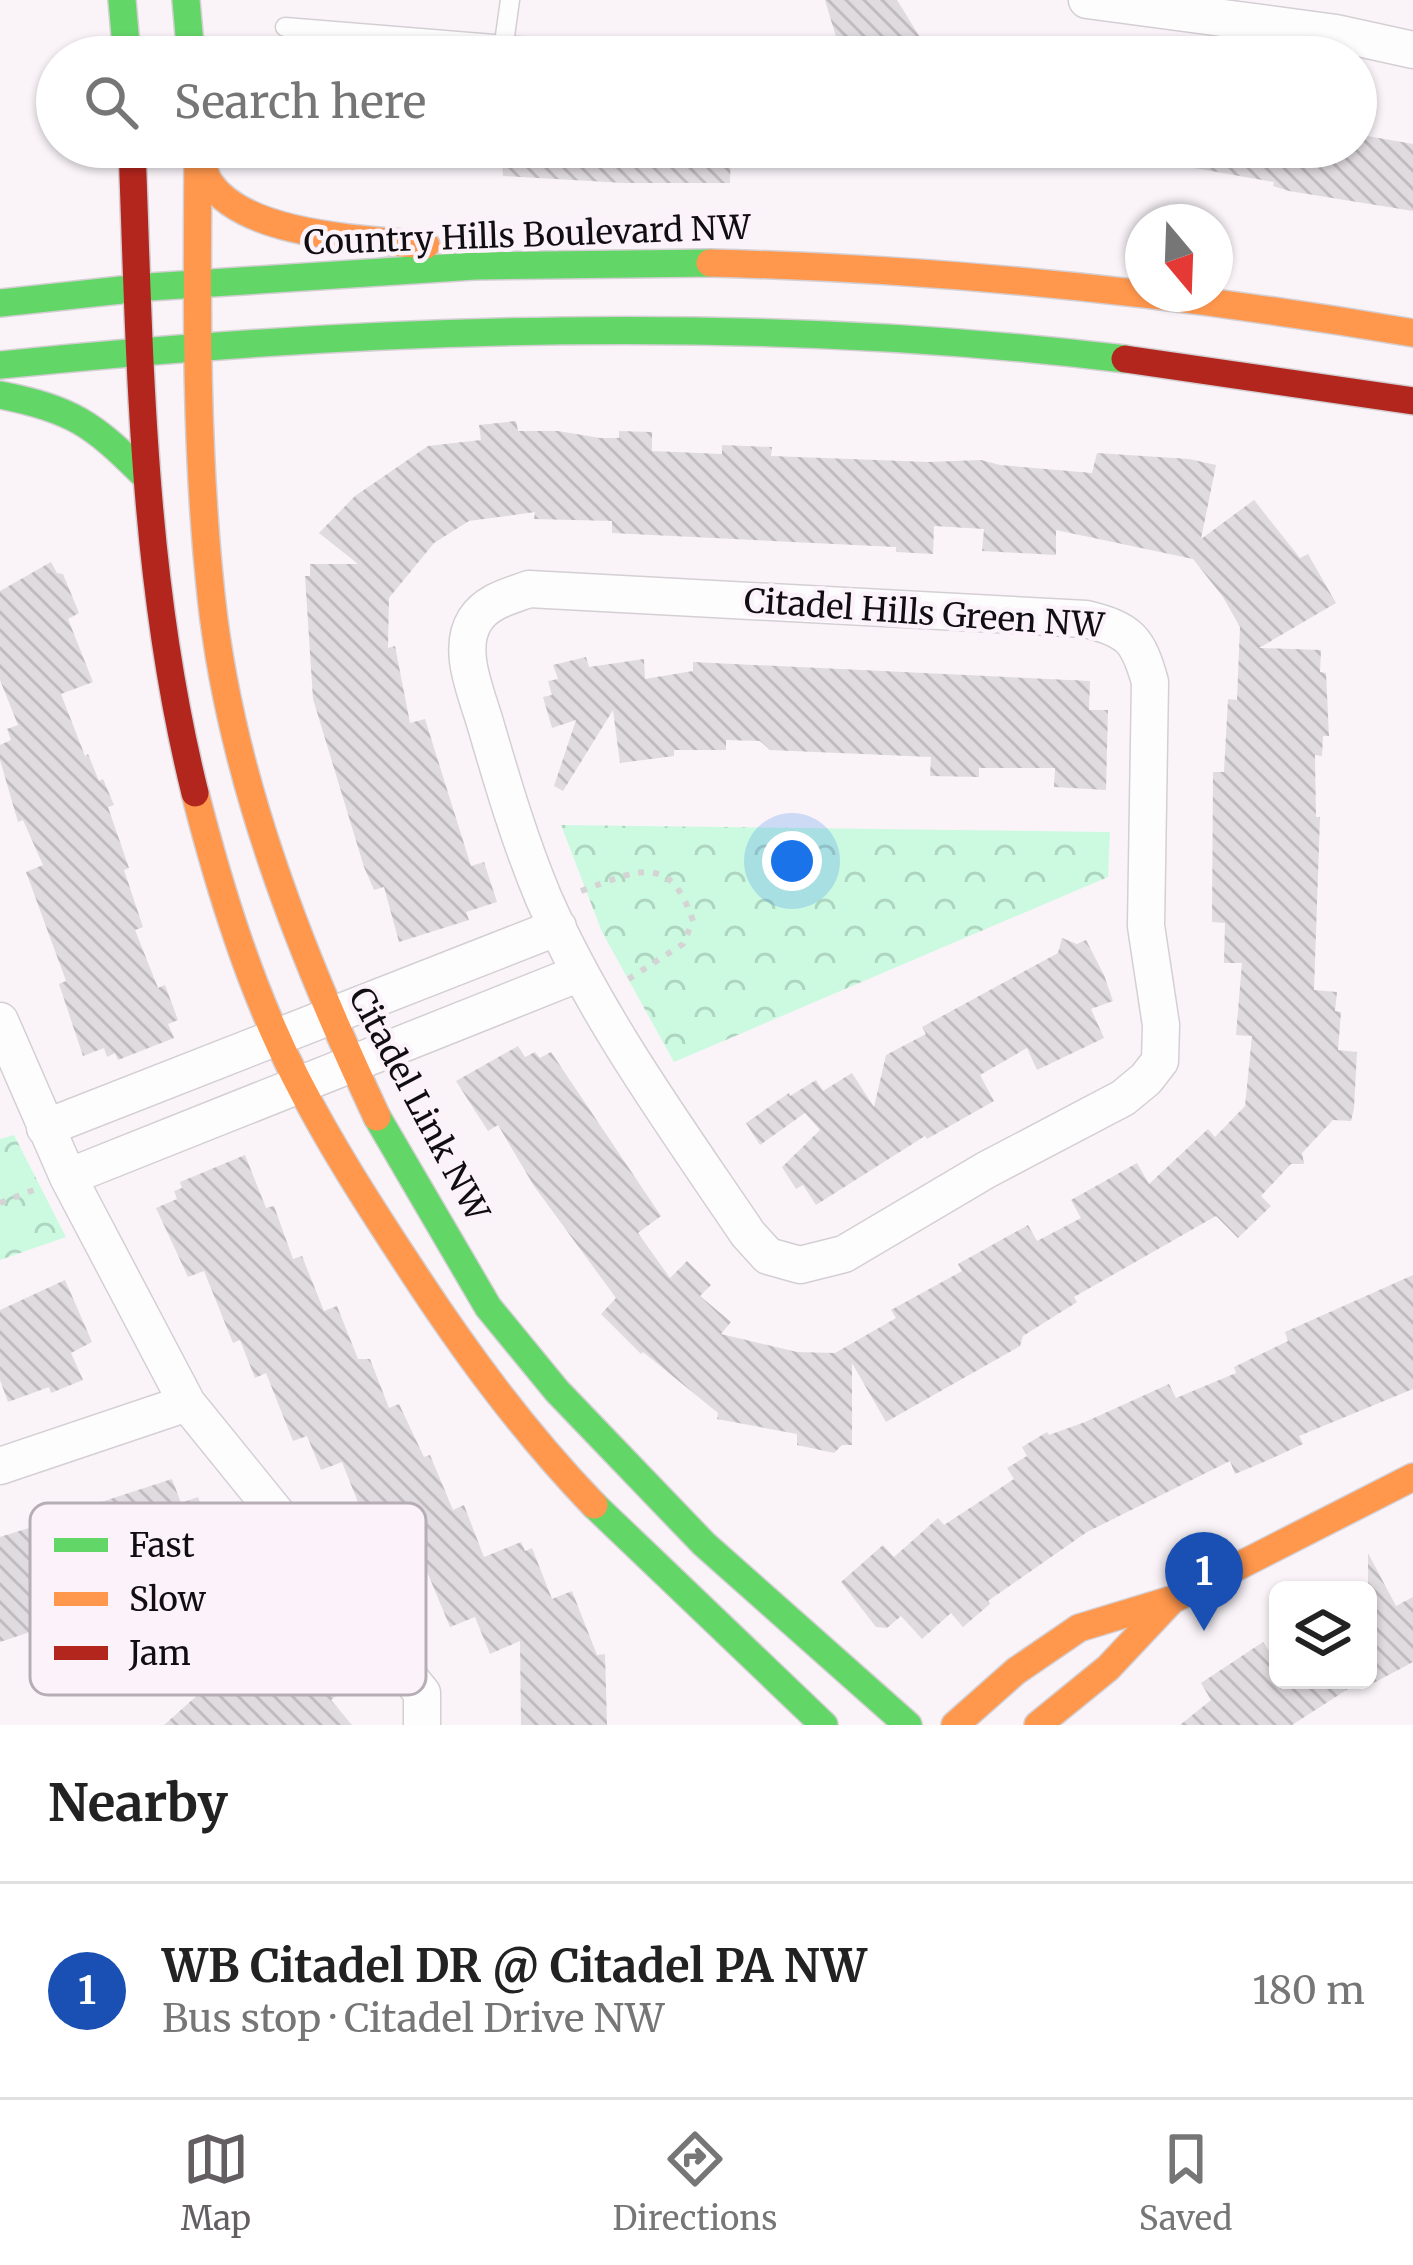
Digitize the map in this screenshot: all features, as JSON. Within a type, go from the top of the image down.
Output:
[{"type":"street","points":[[122,0],[125,36]]},
{"type":"street","points":[[186,0],[189,36]]},
{"type":"street","points":[[1087,0],[1350,36]]},
{"type":"street","points":[[1377,42],[1413,50]]},
{"type":"street","points":[[133,168],[144,475],[162,627],[184,745],[213,860],[277,1037],[364,1196],[451,1330],[531,1437],[650,1562],[824,1725]]},
{"type":"street","name":"Citadel Link NW","points":[[199,168],[196,394],[211,598],[234,728],[278,883],[330,1017],[384,1132],[488,1307],[557,1391],[704,1544],[908,1725]]},
{"type":"street","points":[[205,168],[212,186],[262,218],[332,233],[577,262]]},
{"type":"street","name":"Country Hills Boulevard NW","points":[[0,303],[136,288],[577,262],[778,263],[1211,301],[1413,333]]},
{"type":"street","points":[[0,365],[138,350],[444,332],[773,332],[1086,354],[1413,401]]},
{"type":"street","points":[[0,395],[51,404],[83,416],[144,475]]},
{"type":"street","name":"Citadel Hills Green NW","points":[[529,589],[1086,619],[1120,627],[1140,648],[1150,682],[1146,926],[1161,1025],[1160,1061],[1123,1098],[986,1170],[844,1255],[800,1265],[768,1256],[748,1234],[645,1082],[580,973],[515,828],[467,662],[472,623],[487,605],[529,589]]},
{"type":"street","points":[[46,1128],[557,927]]},
{"type":"street","points":[[57,1181],[580,973]]},
{"type":"street","points":[[0,1021],[46,1128],[57,1181],[187,1403],[268,1503]]},
{"type":"street","points":[[0,1466],[187,1403]]},
{"type":"street","points":[[956,1725],[1016,1671],[1079,1628],[1174,1599],[1413,1477]]},
{"type":"street","points":[[1038,1725],[1108,1668],[1174,1599]]},
{"type":"lane","points":[[505,36],[510,0]]},
{"type":"lane","points":[[285,27],[408,36]]},
{"type":"path","points":[[581,890],[647,870],[668,877],[687,904],[693,921],[683,944],[623,982]]},
{"type":"path","points":[[0,1203],[57,1181]]},
{"type":"green space","points":[[561,825],[1110,832],[1108,877],[674,1062],[602,932]]},
{"type":"green space","points":[[14,1135],[66,1237],[0,1260],[0,1139]]},
{"type":"building","points":[[825,0],[897,0],[919,36],[836,36]]},
{"type":"building","points":[[1377,138],[1413,144],[1413,211],[1289,191],[1273,186],[1274,182],[1194,168],[1377,168]]},
{"type":"building","points":[[502,168],[730,168],[730,183],[503,176]]},
{"type":"building","points":[[516,421],[518,431],[600,438],[619,438],[619,431],[652,432],[652,451],[722,454],[722,445],[772,447],[771,456],[981,460],[1092,473],[1097,453],[1189,459],[1216,465],[1201,539],[1254,500],[1300,558],[1308,554],[1336,603],[1259,648],[1321,650],[1320,672],[1326,673],[1329,736],[1323,736],[1322,756],[1315,755],[1316,817],[1320,817],[1314,990],[1337,992],[1335,1011],[1341,1012],[1338,1050],[1357,1052],[1354,1108],[1351,1121],[1333,1120],[1302,1153],[1304,1164],[1291,1164],[1261,1196],[1271,1206],[1238,1238],[1216,1216],[1074,1297],[1077,1302],[1023,1336],[1020,1346],[886,1422],[852,1363],[852,1445],[842,1445],[834,1453],[797,1445],[797,1434],[717,1419],[718,1413],[641,1354],[601,1314],[616,1298],[534,1186],[498,1125],[488,1131],[456,1081],[518,1046],[525,1057],[535,1052],[540,1058],[551,1052],[661,1216],[638,1233],[670,1278],[687,1261],[711,1285],[700,1296],[731,1322],[721,1334],[797,1352],[835,1353],[896,1318],[891,1310],[962,1271],[958,1264],[1028,1225],[1037,1241],[1081,1218],[1071,1200],[1137,1163],[1149,1184],[1208,1129],[1215,1137],[1245,1106],[1252,1036],[1236,1035],[1242,963],[1224,963],[1225,923],[1212,922],[1213,772],[1224,772],[1228,699],[1237,700],[1240,627],[1193,559],[1056,530],[1056,555],[982,551],[984,529],[934,526],[933,554],[896,552],[896,547],[612,533],[612,521],[534,519],[535,512],[469,521],[434,543],[389,598],[388,648],[395,646],[410,723],[425,719],[471,866],[484,862],[497,902],[466,912],[469,920],[399,942],[384,887],[374,890],[364,867],[313,699],[305,576],[310,576],[310,564],[358,564],[319,533],[355,496],[428,446],[481,440],[479,425]]},
{"type":"building","points":[[51,562],[63,574],[79,613],[68,619],[93,682],[61,694],[85,756],[88,754],[99,781],[103,779],[114,805],[108,807],[143,927],[135,930],[158,988],[165,985],[178,1020],[168,1024],[174,1038],[118,1060],[115,1053],[107,1057],[104,1048],[83,1056],[59,984],[66,981],[26,872],[43,865],[23,820],[18,822],[0,760],[0,745],[11,740],[7,729],[18,725],[0,680],[0,591]]},
{"type":"building","points":[[586,657],[589,667],[644,659],[645,679],[693,671],[693,662],[1090,681],[1089,710],[1108,710],[1106,790],[1054,787],[1055,768],[979,768],[979,777],[930,776],[931,757],[770,750],[760,741],[726,740],[726,750],[674,750],[674,756],[620,763],[613,710],[563,791],[554,786],[576,720],[552,728],[543,697],[552,695],[548,681],[558,679],[553,665]]},
{"type":"building","points":[[1062,938],[1077,944],[1086,940],[1104,975],[1113,1001],[1091,1009],[1104,1038],[1037,1070],[1027,1048],[980,1075],[994,1101],[925,1136],[816,1205],[803,1185],[796,1189],[782,1167],[820,1130],[805,1113],[760,1145],[746,1123],[816,1080],[823,1091],[852,1073],[874,1107],[886,1055],[926,1034],[922,1027],[1058,953]]},
{"type":"building","points":[[245,1155],[266,1208],[274,1206],[293,1259],[302,1256],[324,1311],[337,1306],[358,1359],[370,1359],[389,1408],[399,1404],[424,1457],[430,1455],[453,1510],[464,1505],[484,1557],[521,1542],[525,1551],[532,1548],[552,1599],[572,1591],[597,1655],[605,1654],[607,1725],[521,1725],[520,1641],[490,1654],[475,1617],[450,1627],[426,1569],[426,1503],[358,1503],[342,1462],[321,1470],[307,1436],[293,1441],[266,1373],[255,1378],[240,1340],[233,1343],[204,1271],[188,1277],[156,1208],[177,1199],[174,1191],[182,1188],[180,1182]]},
{"type":"building","points":[[1413,1275],[1413,1389],[1299,1436],[1303,1444],[1235,1474],[1230,1461],[1087,1532],[988,1601],[963,1627],[951,1613],[922,1639],[901,1616],[887,1628],[876,1627],[841,1582],[883,1545],[894,1557],[938,1518],[944,1525],[1014,1479],[1007,1468],[1027,1456],[1022,1447],[1047,1432],[1085,1422],[1169,1384],[1176,1398],[1236,1373],[1234,1367],[1288,1341],[1285,1332]]},
{"type":"building","points":[[65,1280],[92,1342],[71,1353],[83,1380],[8,1402],[0,1380],[0,1310]]},
{"type":"building","points":[[172,1479],[181,1503],[98,1503]]},
{"type":"building","points":[[30,1528],[30,1632],[0,1642],[0,1537]]},
{"type":"building","points":[[1368,1553],[1396,1606],[1413,1597],[1413,1662],[1377,1681],[1377,1581],[1368,1581]]},
{"type":"building","points":[[1263,1642],[1269,1651],[1269,1689],[1348,1689],[1292,1725],[1180,1725],[1211,1700],[1201,1683]]},
{"type":"building","points":[[198,1695],[336,1695],[331,1700],[352,1725],[164,1725]]},
{"type":"traffic: fast","points":[[122,0],[125,36]]},
{"type":"traffic: fast","points":[[186,0],[189,36]]},
{"type":"traffic: fast","points":[[0,303],[149,287],[475,266],[710,263]]},
{"type":"traffic: fast","points":[[0,365],[281,342],[562,331],[844,336],[1125,359]]},
{"type":"traffic: fast","points":[[0,395],[46,406],[80,421],[144,475]]},
{"type":"traffic: fast","points":[[377,1117],[488,1307],[557,1391],[704,1544],[908,1725]]},
{"type":"traffic: fast","points":[[594,1505],[824,1725]]},
{"type":"traffic: slow","points":[[198,168],[200,427],[220,663],[272,862],[321,991],[377,1117]]},
{"type":"traffic: slow","points":[[204,168],[227,201],[279,225],[426,245]]},
{"type":"traffic: slow","points":[[710,263],[1063,285],[1413,333]]},
{"type":"traffic: slow","points":[[195,793],[250,974],[279,1044],[322,1126],[473,1360],[594,1505]]},
{"type":"traffic: slow","points":[[955,1725],[1016,1671],[1079,1628],[1174,1599],[1413,1477]]},
{"type":"traffic: slow","points":[[1038,1725],[1108,1668],[1172,1600]]},
{"type":"traffic: jam","points":[[133,168],[141,391],[154,552],[177,713],[195,793]]},
{"type":"traffic: jam","points":[[1125,359],[1413,401]]},
{"type":"place","name":"WB Citadel DR @ Citadel PA NW","points":[[1204,1631]]}]
